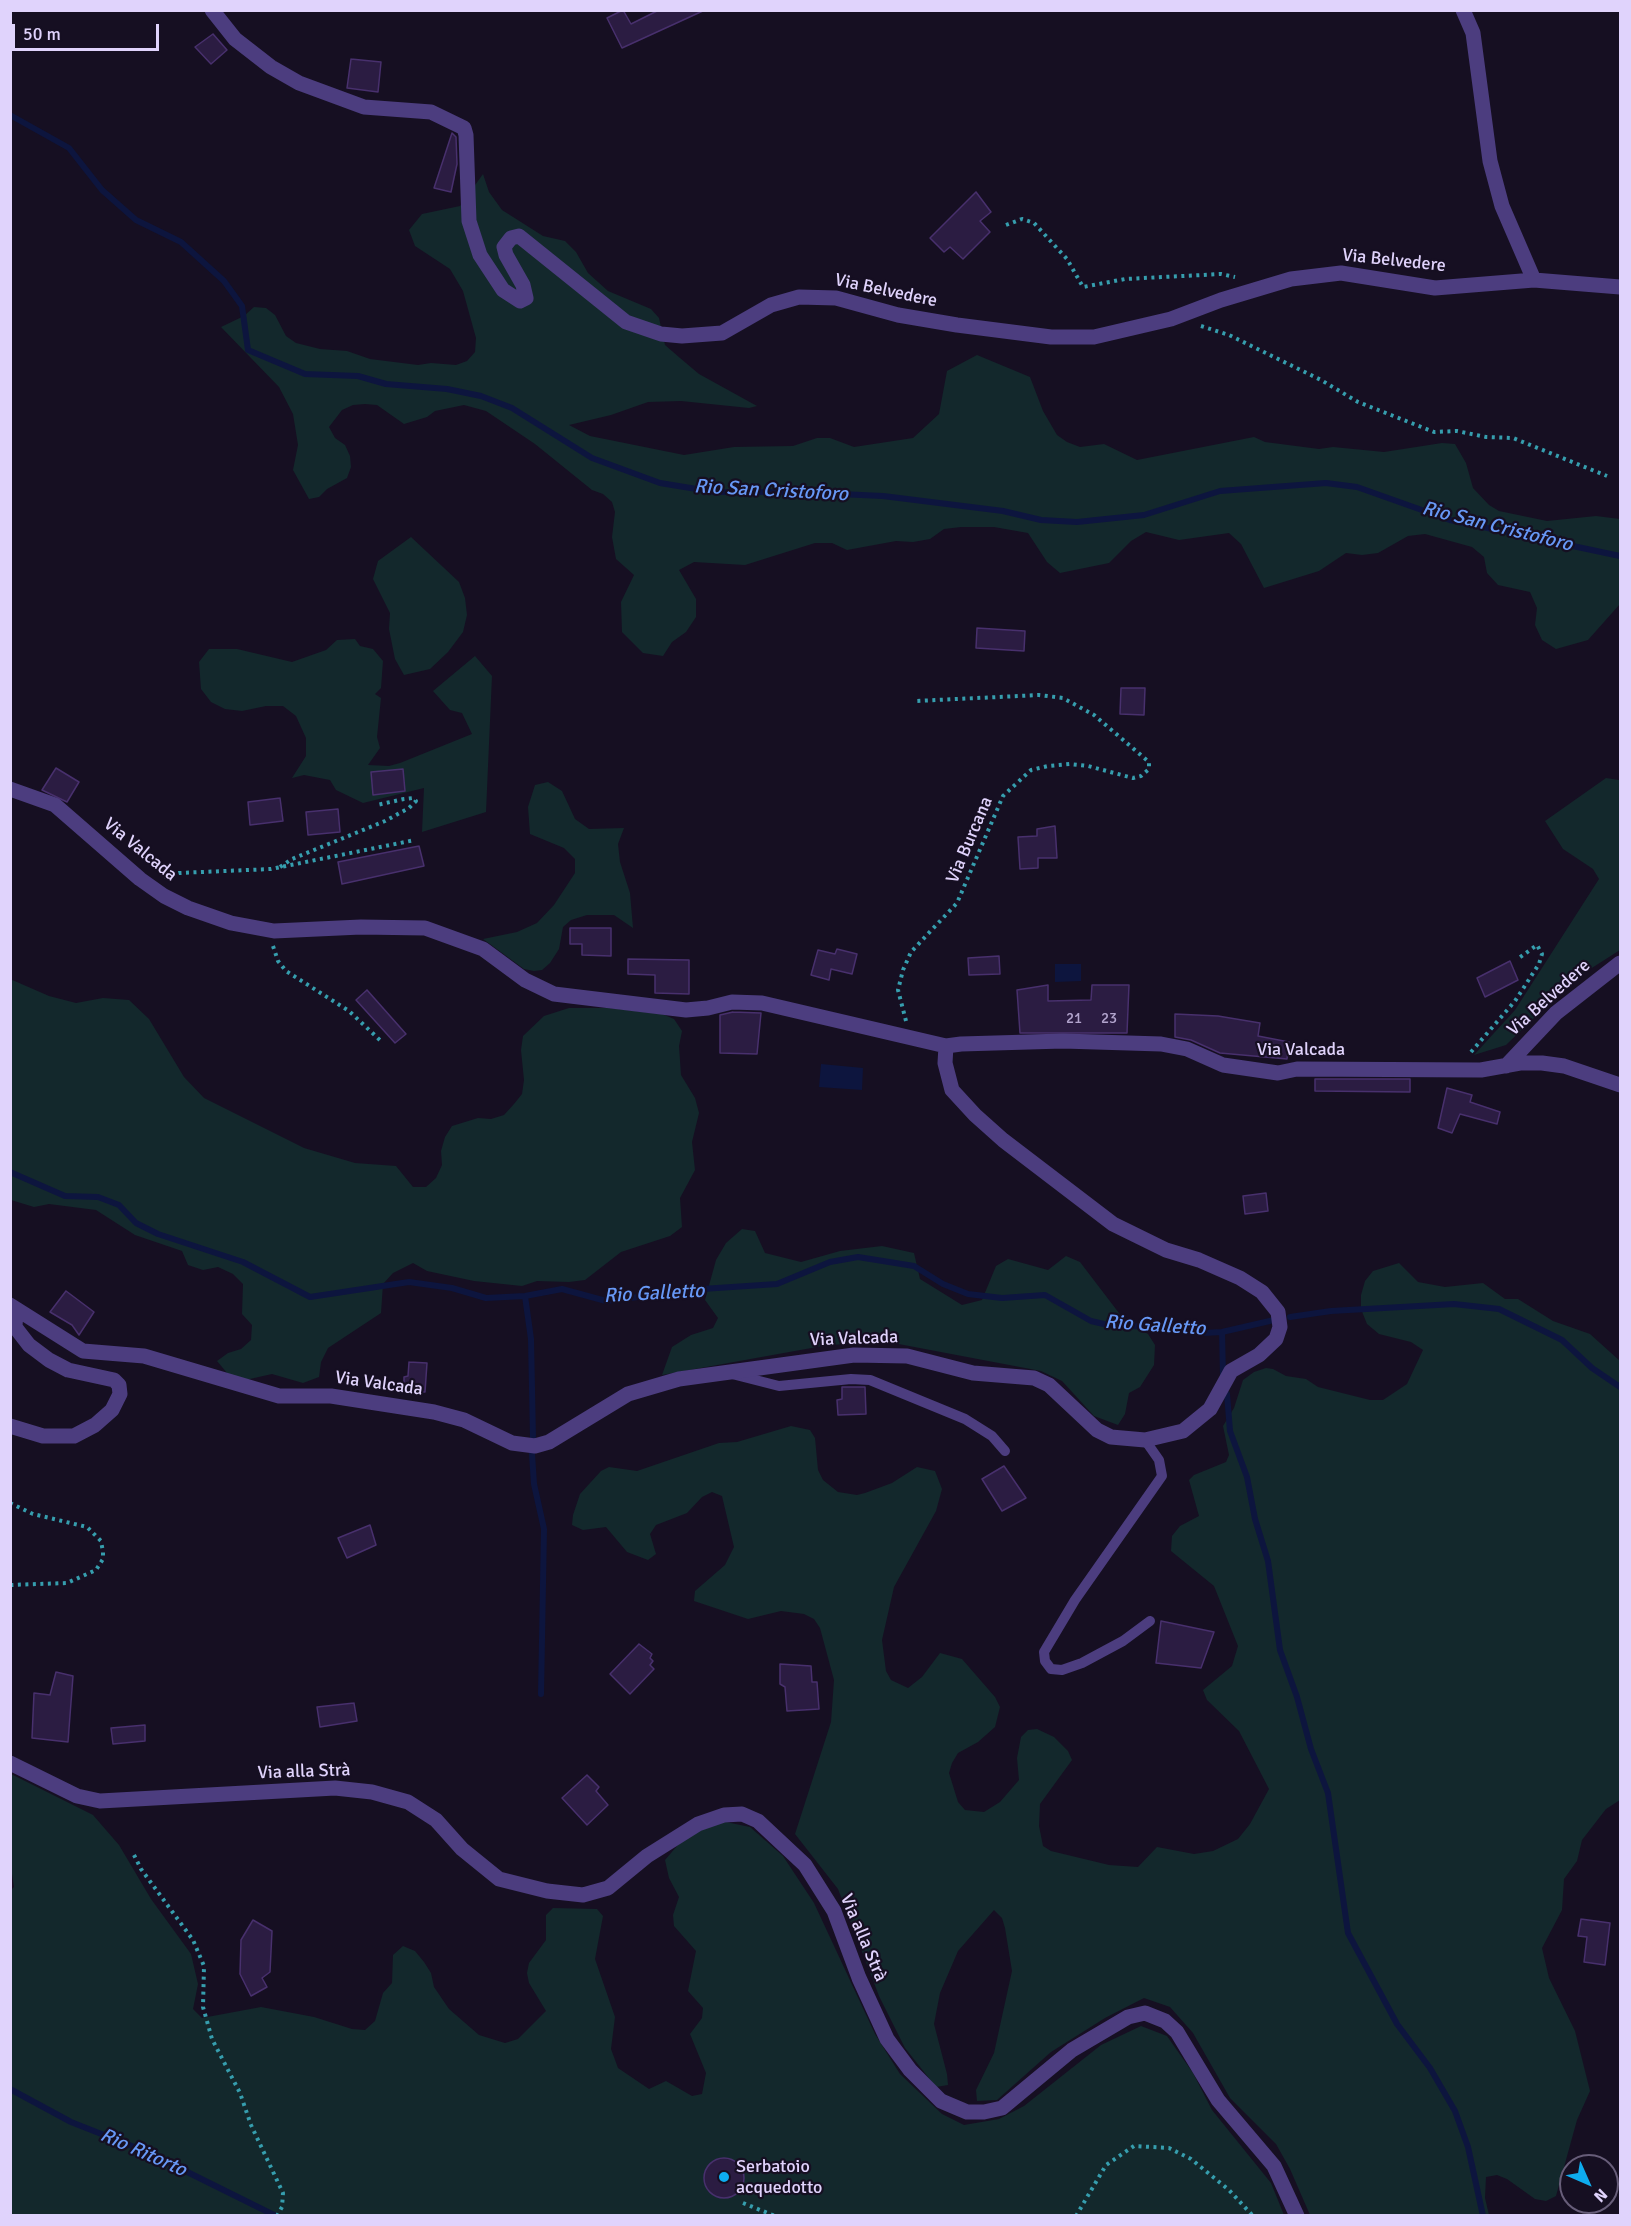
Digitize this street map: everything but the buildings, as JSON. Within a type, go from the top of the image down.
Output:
[{"type":"street","name":"Via Belvedere","points":[[213,10],[235,39],[271,67],[298,83],[364,107],[431,112],[464,128],[469,221],[480,255],[503,290],[520,301],[525,300],[527,295],[504,247],[511,238],[519,236],[626,322],[661,334],[682,336],[722,333],[771,305],[799,297],[836,298],[917,319],[1051,337],[1094,338],[1171,319],[1257,288],[1291,279],[1341,273],[1434,288],[1534,280],[1620,286]]},
{"type":"street","points":[[1463,10],[1473,33],[1490,161],[1502,206],[1534,280]]},
{"type":"street","name":"Via Valcada","points":[[10,789],[33,795],[55,805],[153,889],[188,908],[231,923],[274,931],[361,927],[425,928],[483,949],[525,980],[554,994],[686,1010],[732,1002],[762,1003],[946,1046],[1099,1041],[1178,1046],[1223,1065],[1278,1073],[1297,1069],[1481,1070],[1520,1063],[1564,1066],[1620,1085]]},
{"type":"street","name":"Via Belvedere","points":[[1506,1066],[1556,1013],[1620,963]]},
{"type":"street","name":"Via Valcada","points":[[13,1307],[82,1351],[144,1356],[279,1396],[331,1396],[434,1412],[464,1419],[512,1443],[535,1446],[549,1442],[628,1394],[679,1379],[723,1371],[854,1355],[907,1356],[973,1373],[1034,1378],[1049,1385],[1097,1430],[1111,1437],[1145,1440],[1183,1431],[1205,1414],[1220,1396],[1231,1371],[1259,1355],[1276,1340],[1280,1327],[1278,1312],[1262,1292],[1240,1278],[1199,1260],[1166,1250],[1113,1224],[1003,1140],[952,1090],[945,1063],[946,1046]]},
{"type":"street","points":[[10,1426],[43,1436],[74,1436],[95,1425],[112,1410],[120,1394],[119,1384],[114,1380],[68,1370],[49,1360],[29,1345],[15,1327],[13,1307]]},
{"type":"street","name":"Via alla Strà","points":[[10,1763],[76,1796],[100,1801],[335,1788],[372,1792],[408,1802],[436,1820],[462,1849],[499,1879],[547,1891],[583,1895],[608,1888],[647,1856],[698,1824],[724,1815],[742,1814],[758,1821],[805,1865],[834,1911],[859,1978],[887,2039],[910,2070],[941,2101],[967,2112],[984,2112],[1002,2108],[1072,2050],[1128,2017],[1145,2013],[1165,2021],[1177,2032],[1218,2100],[1274,2166],[1297,2216]]},
{"type":"lane","points":[[723,1371],[779,1386],[851,1379],[870,1380],[965,1419],[992,1436],[1005,1451]]},
{"type":"lane","points":[[1145,1440],[1159,1460],[1162,1476],[1075,1600],[1044,1652],[1045,1661],[1052,1670],[1062,1671],[1123,1641],[1150,1621]]},
{"type":"path","points":[[1006,225],[1022,219],[1034,223],[1066,259],[1083,287],[1125,279],[1221,274],[1235,277],[1257,288]]},
{"type":"path","points":[[1171,319],[1229,335],[1321,380],[1358,402],[1434,432],[1444,434],[1457,431],[1513,438],[1607,476]]},
{"type":"path","name":"Via Burcana","points":[[916,701],[1039,695],[1063,698],[1094,715],[1149,762],[1149,769],[1141,776],[1133,778],[1088,766],[1070,764],[1048,766],[1031,770],[1003,796],[957,903],[911,952],[903,970],[898,990],[900,1005],[916,1040]]},
{"type":"path","points":[[280,867],[292,859],[384,821],[409,808],[416,801],[413,798],[376,805]]},
{"type":"path","points":[[153,889],[162,877],[179,873],[280,867],[415,840]]},
{"type":"path","points":[[274,931],[273,946],[278,961],[286,971],[349,1011],[382,1042]]},
{"type":"path","points":[[1454,1070],[1504,1015],[1539,964],[1542,954],[1537,945],[1520,958]]},
{"type":"path","points":[[10,1503],[33,1514],[87,1527],[101,1541],[103,1551],[103,1559],[96,1570],[67,1583],[10,1585]]},
{"type":"path","points":[[134,1854],[141,1869],[193,1940],[204,1966],[203,2007],[212,2039],[240,2093],[251,2125],[283,2193],[282,2207],[277,2216]]},
{"type":"path","points":[[1076,2216],[1106,2165],[1134,2146],[1169,2148],[1191,2159],[1229,2190],[1252,2216]]},
{"type":"path","points":[[743,2203],[774,2216]]},
{"type":"green space","points":[[483,174],[489,192],[502,210],[543,236],[565,241],[576,252],[588,273],[608,291],[651,309],[659,318],[665,345],[680,358],[699,374],[757,406],[749,408],[681,401],[648,402],[611,415],[569,425],[590,436],[684,455],[734,447],[793,446],[817,438],[830,438],[854,447],[913,438],[939,414],[947,371],[977,355],[1030,377],[1043,411],[1057,435],[1067,442],[1080,447],[1104,444],[1137,460],[1254,437],[1265,442],[1319,449],[1333,447],[1384,452],[1442,443],[1455,444],[1466,463],[1473,488],[1489,505],[1499,511],[1547,521],[1596,516],[1620,519],[1620,604],[1588,640],[1556,649],[1542,640],[1535,625],[1537,608],[1530,592],[1498,585],[1487,573],[1484,557],[1472,547],[1425,534],[1408,536],[1378,553],[1362,555],[1346,553],[1319,571],[1264,588],[1241,544],[1229,533],[1179,540],[1146,532],[1131,541],[1109,563],[1060,573],[1047,562],[1028,533],[994,527],[961,527],[944,529],[930,539],[913,542],[896,541],[847,550],[832,543],[815,543],[745,565],[694,562],[679,570],[696,599],[696,617],[686,632],[672,642],[663,656],[643,653],[622,632],[621,602],[634,575],[616,559],[612,537],[615,512],[612,502],[603,494],[592,490],[535,444],[486,411],[464,405],[435,411],[427,417],[404,424],[377,405],[365,404],[353,405],[342,410],[329,427],[335,438],[345,445],[350,456],[351,467],[347,478],[327,489],[319,497],[309,499],[293,470],[298,445],[293,414],[279,387],[221,327],[244,316],[254,307],[266,308],[275,315],[286,336],[296,343],[320,349],[347,351],[370,359],[418,365],[431,363],[456,365],[467,361],[475,352],[476,338],[463,291],[450,269],[415,246],[409,230],[422,214],[460,206]]},
{"type":"green space","points":[[411,537],[459,582],[465,598],[467,615],[463,632],[448,652],[430,669],[404,675],[395,659],[389,629],[390,613],[373,579],[378,561]]},
{"type":"green space","points":[[355,639],[360,646],[373,649],[383,661],[381,688],[375,694],[381,698],[377,737],[380,748],[368,765],[389,766],[400,763],[472,734],[462,713],[450,710],[433,691],[475,656],[492,676],[486,812],[422,832],[424,788],[363,803],[336,790],[330,780],[304,775],[292,778],[306,756],[306,738],[296,716],[283,706],[266,706],[242,711],[225,709],[211,702],[201,689],[199,662],[209,649],[237,649],[292,662],[326,650],[337,640]]},
{"type":"green space","points":[[1606,778],[1619,780],[1620,783],[1620,950],[1573,980],[1506,1045],[1474,1055],[1515,1010],[1599,879],[1593,869],[1563,849],[1545,821]]},
{"type":"green space","points":[[548,782],[562,791],[575,819],[589,829],[624,828],[618,844],[620,862],[630,893],[633,928],[614,915],[587,915],[571,920],[563,927],[559,949],[550,963],[542,970],[534,971],[524,969],[483,939],[517,932],[537,923],[554,905],[575,873],[575,859],[564,848],[530,834],[528,807],[535,785]]},
{"type":"green space","points":[[10,979],[49,996],[76,1003],[103,998],[129,1000],[149,1019],[184,1077],[204,1098],[304,1148],[355,1163],[396,1166],[413,1187],[426,1187],[436,1178],[442,1165],[441,1151],[445,1137],[452,1126],[478,1118],[491,1119],[504,1115],[522,1094],[523,1036],[544,1016],[569,1008],[609,1008],[662,1014],[674,1019],[682,1031],[679,1046],[681,1075],[695,1098],[699,1113],[692,1142],[695,1170],[680,1198],[682,1227],[670,1236],[621,1252],[585,1280],[537,1281],[522,1286],[474,1281],[427,1271],[413,1263],[393,1273],[383,1284],[381,1313],[328,1348],[321,1362],[319,1377],[303,1383],[272,1374],[241,1381],[227,1373],[217,1361],[228,1353],[241,1349],[251,1340],[252,1325],[242,1314],[243,1284],[233,1274],[218,1267],[203,1270],[188,1265],[182,1251],[135,1235],[96,1210],[49,1204],[34,1207],[11,1200]]},
{"type":"green space","points":[[742,1229],[755,1231],[765,1253],[801,1262],[840,1251],[882,1246],[914,1253],[920,1279],[962,1305],[982,1300],[996,1266],[1008,1259],[1048,1270],[1066,1256],[1080,1262],[1122,1317],[1148,1334],[1155,1345],[1154,1365],[1140,1387],[1129,1393],[1125,1414],[1118,1425],[1094,1416],[1062,1381],[1041,1371],[888,1342],[828,1345],[662,1375],[672,1347],[691,1335],[713,1328],[718,1318],[705,1300],[716,1260],[726,1243]]},
{"type":"green space","points":[[1399,1263],[1418,1282],[1445,1287],[1483,1283],[1505,1299],[1518,1299],[1553,1321],[1590,1334],[1620,1361],[1620,1800],[1606,1809],[1582,1840],[1577,1861],[1564,1879],[1562,1910],[1542,1948],[1549,1978],[1575,2031],[1590,2091],[1577,2120],[1568,2154],[1559,2154],[1559,2185],[1556,2196],[1546,2201],[1535,2199],[1507,2179],[1497,2175],[1486,2177],[1485,2198],[1489,2215],[1310,2215],[1290,2169],[1276,2144],[1230,2098],[1193,2033],[1170,2007],[1144,1998],[1105,2018],[1051,2052],[997,2100],[977,2101],[976,2090],[994,2053],[1012,1971],[1005,1928],[1002,1918],[994,1910],[958,1951],[940,1993],[934,2024],[948,2085],[936,2087],[905,2048],[879,1996],[838,1889],[795,1834],[831,1722],[834,1680],[820,1628],[814,1619],[804,1614],[781,1611],[748,1619],[694,1601],[695,1591],[725,1565],[734,1547],[722,1496],[712,1492],[702,1497],[687,1513],[656,1525],[650,1534],[656,1554],[648,1560],[627,1552],[606,1527],[583,1530],[572,1525],[580,1494],[601,1471],[609,1467],[637,1471],[719,1443],[737,1442],[791,1426],[810,1430],[815,1438],[818,1470],[823,1480],[838,1492],[857,1495],[865,1493],[892,1483],[917,1467],[935,1471],[942,1489],[936,1511],[894,1587],[882,1640],[886,1671],[891,1680],[908,1688],[922,1677],[940,1653],[962,1659],[995,1697],[1000,1707],[995,1727],[978,1742],[958,1753],[952,1763],[949,1773],[958,1802],[965,1810],[984,1812],[1000,1802],[1019,1780],[1017,1758],[1021,1737],[1028,1730],[1037,1729],[1054,1737],[1068,1751],[1072,1760],[1040,1804],[1039,1826],[1043,1846],[1051,1851],[1109,1865],[1138,1867],[1157,1847],[1194,1854],[1213,1851],[1238,1839],[1250,1824],[1269,1789],[1239,1731],[1207,1700],[1203,1690],[1232,1666],[1238,1646],[1214,1586],[1171,1551],[1172,1536],[1180,1526],[1199,1516],[1189,1480],[1194,1475],[1226,1462],[1229,1455],[1223,1426],[1234,1408],[1243,1380],[1254,1372],[1266,1368],[1273,1369],[1286,1376],[1306,1379],[1318,1387],[1370,1400],[1383,1400],[1407,1384],[1423,1350],[1411,1342],[1379,1334],[1367,1324],[1361,1309],[1361,1295],[1365,1281],[1373,1271]]},
{"type":"green space","points":[[11,1774],[93,1815],[119,1845],[151,1899],[191,1954],[198,1984],[193,2009],[202,2018],[261,2007],[314,2017],[352,2029],[365,2030],[375,2021],[383,1993],[392,1983],[393,1955],[403,1946],[415,1951],[424,1962],[431,1973],[434,1987],[449,2009],[479,2035],[505,2043],[518,2039],[546,2011],[529,1983],[527,1973],[529,1963],[546,1940],[546,1915],[553,1908],[597,1909],[603,1916],[595,1959],[615,2017],[611,2049],[618,2068],[649,2089],[666,2081],[692,2096],[702,2094],[706,2073],[690,2034],[702,2018],[703,2008],[688,1991],[696,1951],[674,1926],[673,1915],[679,1897],[669,1878],[665,1860],[689,1832],[721,1821],[750,1827],[783,1856],[814,1903],[875,2034],[900,2074],[942,2114],[964,2125],[999,2119],[1024,2106],[1101,2045],[1141,2026],[1167,2036],[1193,2073],[1212,2110],[1271,2183],[1284,2215],[11,2215],[10,1891],[14,1887],[10,1861]]},
{"type":"shaded area","points":[[1055,964],[1081,964],[1081,981],[1055,982]]},
{"type":"shaded area","points":[[821,1064],[863,1068],[862,1090],[819,1087]]},
{"type":"waterway","name":"Rio San Cristoforo","points":[[10,115],[69,148],[102,190],[136,220],[181,242],[224,281],[242,306],[248,350],[305,374],[358,376],[386,384],[447,389],[481,396],[512,408],[592,458],[660,483],[715,492],[796,492],[883,496],[1003,511],[1041,520],[1077,522],[1144,515],[1220,491],[1326,483],[1357,487],[1450,520],[1620,556]]},
{"type":"waterway","name":"Rio Galletto","points":[[10,1172],[65,1196],[98,1197],[119,1205],[136,1223],[158,1234],[243,1262],[310,1297],[409,1282],[452,1288],[486,1298],[525,1296],[562,1289],[606,1301],[702,1289],[777,1284],[830,1262],[858,1257],[914,1266],[943,1284],[968,1294],[1002,1298],[1045,1295],[1091,1321],[1108,1325],[1177,1328],[1203,1333],[1222,1332],[1274,1320]]},
{"type":"waterway","points":[[525,1296],[531,1339],[533,1438]]},
{"type":"waterway","name":"Rio Galletto","points":[[1290,1317],[1331,1311],[1454,1304],[1499,1309],[1562,1340],[1592,1368],[1620,1387]]},
{"type":"waterway","points":[[1222,1332],[1223,1375]]},
{"type":"waterway","points":[[1227,1394],[1230,1431],[1247,1477],[1255,1519],[1268,1561],[1280,1650],[1297,1697],[1311,1749],[1328,1793],[1348,1933],[1397,2024],[1430,2068],[1455,2111],[1468,2147],[1483,2216]]},
{"type":"waterway","points":[[532,1454],[534,1484],[544,1529],[541,1694]]},
{"type":"waterway","name":"Rio Ritorto","points":[[10,2089],[71,2122],[147,2152],[276,2216]]},
{"type":"place","name":"Serbatoio acquedotto","points":[[724,2177]]}]
